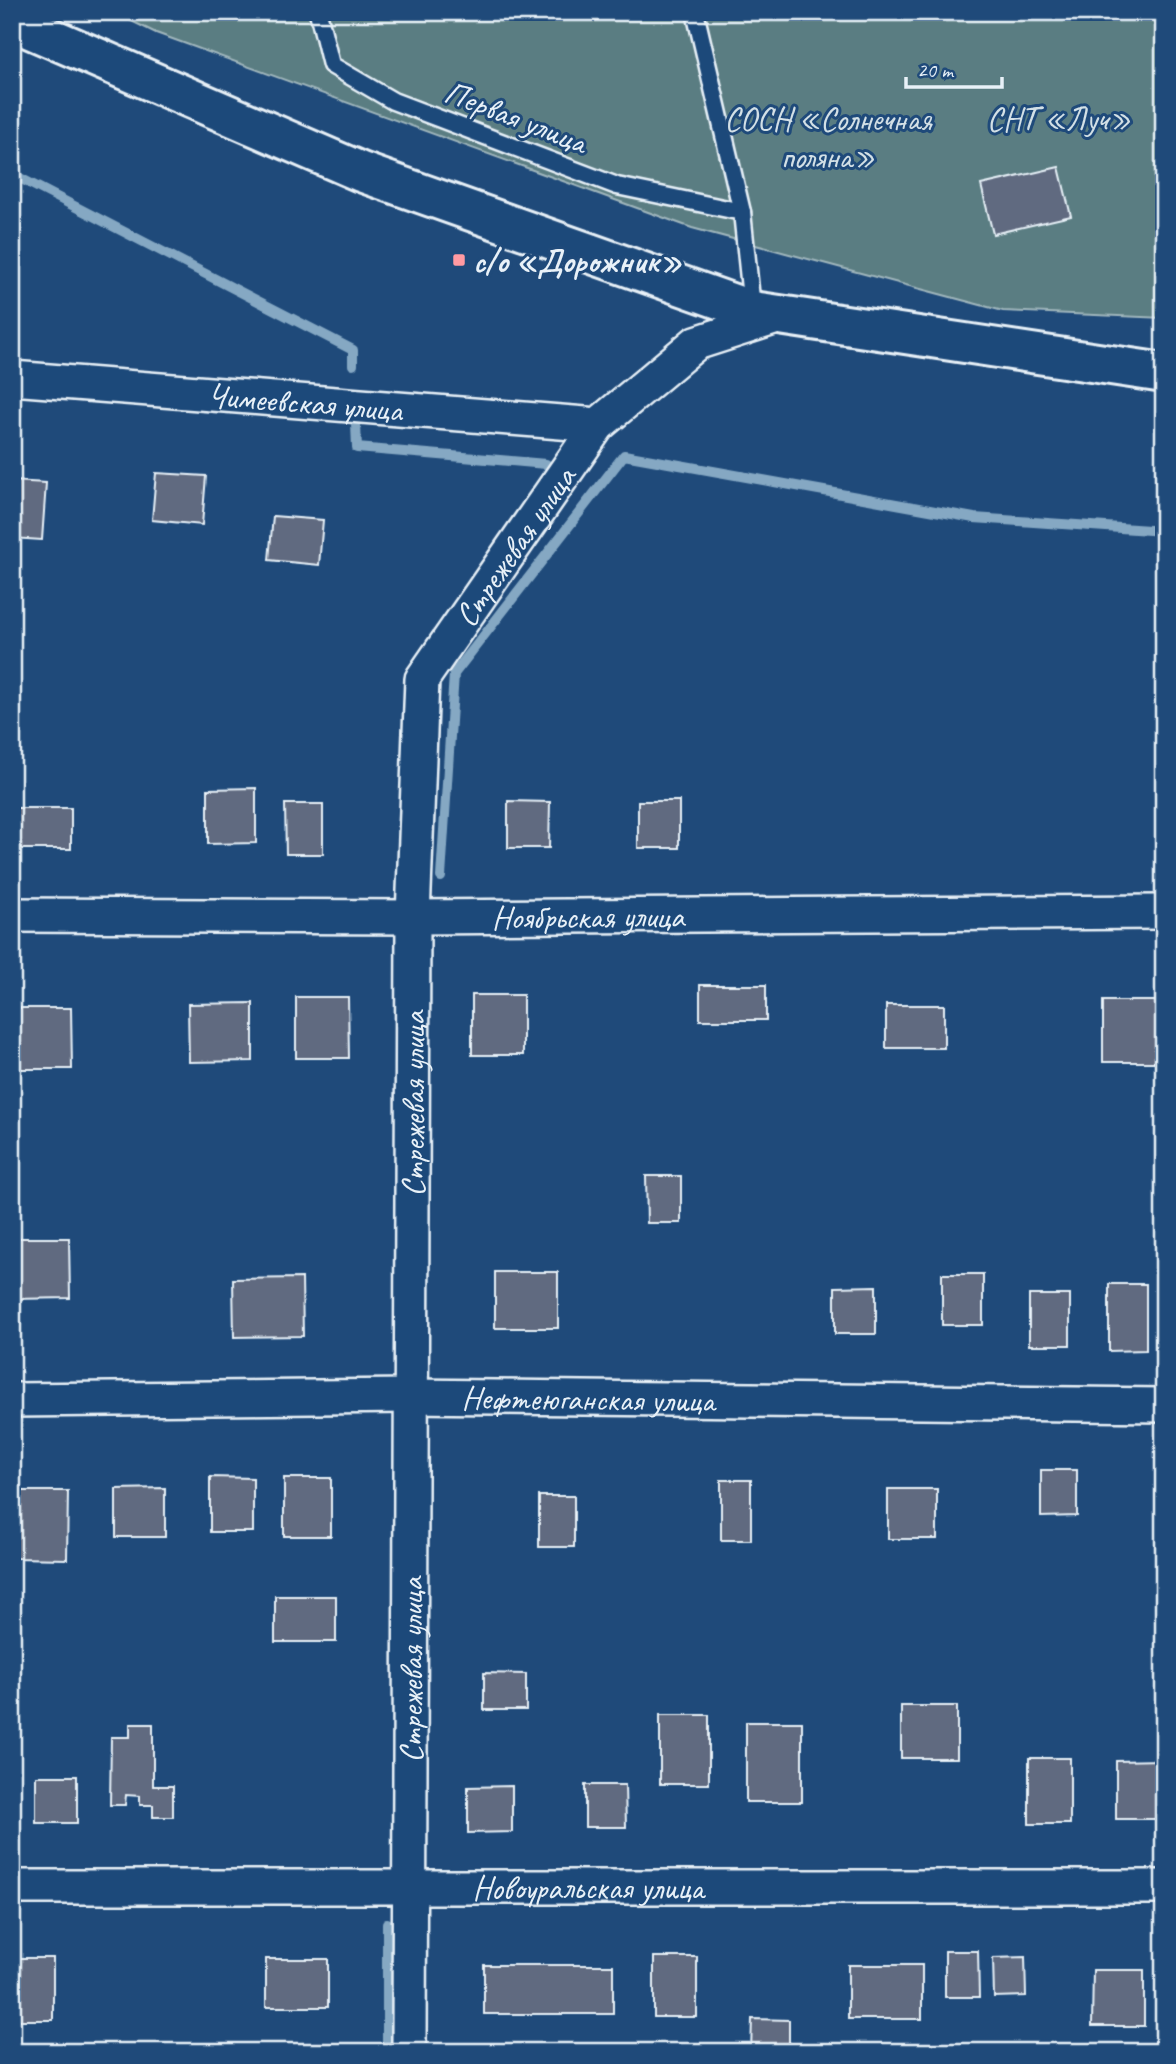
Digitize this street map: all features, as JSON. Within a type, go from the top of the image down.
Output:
[{"type":"street","points":[[12,21],[361,172],[765,314],[1164,373]]},
{"type":"street","name":"Стрежевая улица","points":[[409,2052],[413,917],[422,678],[598,425],[696,344],[765,314]]},
{"type":"street","name":"Чимеевская улица","points":[[12,378],[598,425]]},
{"type":"street","name":"Ноябрьская улица","points":[[12,915],[413,917],[1164,912]]},
{"type":"street","name":"Нефтеюганская улица","points":[[12,1400],[410,1396],[1164,1405]]},
{"type":"street","name":"Новоуральская улица","points":[[12,1887],[1164,1887]]},
{"type":"lane","name":"Первая улица","points":[[318,12],[331,65],[393,101],[617,186],[742,212]]},
{"type":"lane","points":[[695,12],[765,314]]},
{"type":"green space","name":"СОСН «Солнечная поляна»","points":[[113,12],[1164,12],[1164,318],[1003,311],[692,228],[156,33]]},
{"type":"building","points":[[1059,167],[1071,216],[993,234],[981,185]]},
{"type":"building","points":[[156,473],[206,476],[202,525],[152,520]]},
{"type":"building","points":[[12,481],[46,483],[42,540],[12,538]]},
{"type":"building","points":[[273,516],[323,520],[319,565],[269,560]]},
{"type":"building","points":[[256,788],[256,843],[208,844],[208,789]]},
{"type":"building","points":[[508,801],[550,802],[549,848],[508,848]]},
{"type":"building","points":[[638,801],[679,801],[679,848],[638,848]]},
{"type":"building","points":[[285,804],[323,804],[323,854],[286,854]]},
{"type":"building","points":[[12,808],[71,808],[71,849],[12,849]]},
{"type":"building","points":[[700,985],[766,985],[766,1020],[700,1020]]},
{"type":"building","points":[[472,995],[523,995],[523,1055],[472,1055]]},
{"type":"building","points":[[296,997],[348,997],[349,1058],[296,1058]]},
{"type":"building","points":[[1103,1001],[1160,1001],[1160,1062],[1103,1062]]},
{"type":"building","points":[[253,1003],[253,1061],[189,1062],[188,1004]]},
{"type":"building","points":[[886,1005],[944,1005],[944,1048],[886,1048]]},
{"type":"building","points":[[12,1008],[71,1008],[72,1069],[13,1069]]},
{"type":"building","points":[[646,1176],[681,1176],[681,1223],[647,1223]]},
{"type":"building","points":[[12,1238],[69,1238],[70,1298],[12,1299]]},
{"type":"building","points":[[495,1272],[558,1272],[558,1328],[495,1328]]},
{"type":"building","points":[[942,1274],[983,1274],[983,1325],[942,1325]]},
{"type":"building","points":[[302,1278],[303,1336],[234,1337],[233,1279]]},
{"type":"building","points":[[1109,1284],[1146,1284],[1146,1350],[1109,1351]]},
{"type":"building","points":[[876,1286],[876,1334],[835,1334],[835,1287]]},
{"type":"building","points":[[1029,1295],[1070,1295],[1070,1345],[1029,1345]]},
{"type":"building","points":[[1041,1470],[1077,1470],[1077,1516],[1041,1517]]},
{"type":"building","points":[[210,1477],[253,1478],[253,1532],[210,1532]]},
{"type":"building","points":[[284,1478],[331,1478],[331,1536],[284,1536]]},
{"type":"building","points":[[721,1480],[751,1480],[751,1540],[721,1540]]},
{"type":"building","points":[[165,1488],[165,1537],[116,1537],[116,1489]]},
{"type":"building","points":[[888,1489],[937,1489],[937,1539],[888,1539]]},
{"type":"building","points":[[15,1491],[68,1491],[67,1559],[14,1558]]},
{"type":"building","points":[[539,1496],[574,1496],[574,1547],[539,1547]]},
{"type":"building","points":[[275,1596],[336,1596],[336,1642],[275,1642]]},
{"type":"building","points":[[484,1673],[526,1674],[526,1710],[484,1710]]},
{"type":"building","points":[[901,1706],[957,1706],[957,1758],[901,1758]]},
{"type":"building","points":[[660,1715],[709,1715],[709,1784],[660,1784]]},
{"type":"building","points":[[746,1722],[802,1722],[802,1802],[746,1802]]},
{"type":"building","points":[[130,1724],[153,1724],[153,1786],[173,1786],[173,1817],[153,1817],[153,1805],[140,1805],[140,1796],[126,1795],[125,1805],[110,1805],[111,1737],[130,1737]]},
{"type":"building","points":[[1029,1758],[1070,1758],[1070,1824],[1029,1824]]},
{"type":"building","points":[[1162,1760],[1162,1819],[1116,1819],[1116,1761]]},
{"type":"building","points":[[36,1776],[77,1776],[77,1823],[36,1823]]},
{"type":"building","points":[[585,1785],[625,1785],[626,1827],[585,1827]]},
{"type":"building","points":[[512,1786],[512,1832],[468,1833],[468,1787]]},
{"type":"building","points":[[945,1951],[978,1951],[979,1997],[945,1997]]},
{"type":"building","points":[[654,1957],[697,1957],[697,2017],[654,2017]]},
{"type":"building","points":[[1025,1957],[1026,1996],[994,1997],[993,1958]]},
{"type":"building","points":[[12,1958],[53,1958],[53,2020],[12,2020]]},
{"type":"building","points":[[266,1959],[328,1959],[328,2007],[266,2007]]},
{"type":"building","points":[[484,1965],[613,1965],[613,2014],[484,2014]]},
{"type":"building","points":[[848,1965],[922,1965],[922,2019],[848,2019]]},
{"type":"building","points":[[1093,1970],[1144,1970],[1144,2026],[1092,2026]]},
{"type":"building","points":[[752,2019],[789,2020],[789,2052],[751,2052]]},
{"type":"waterway","points":[[12,174],[353,350],[353,365]]},
{"type":"waterway","points":[[356,424],[357,448],[546,464]]},
{"type":"waterway","points":[[441,877],[454,674],[624,455],[974,518],[1164,531]]},
{"type":"waterway","points":[[387,1923],[387,2052]]},
{"type":"place","name":"с/о «Дорожник»","points":[[459,260]]},
{"type":"park label","name":"СНТ «Луч»","points":[[1059,118]]}]
